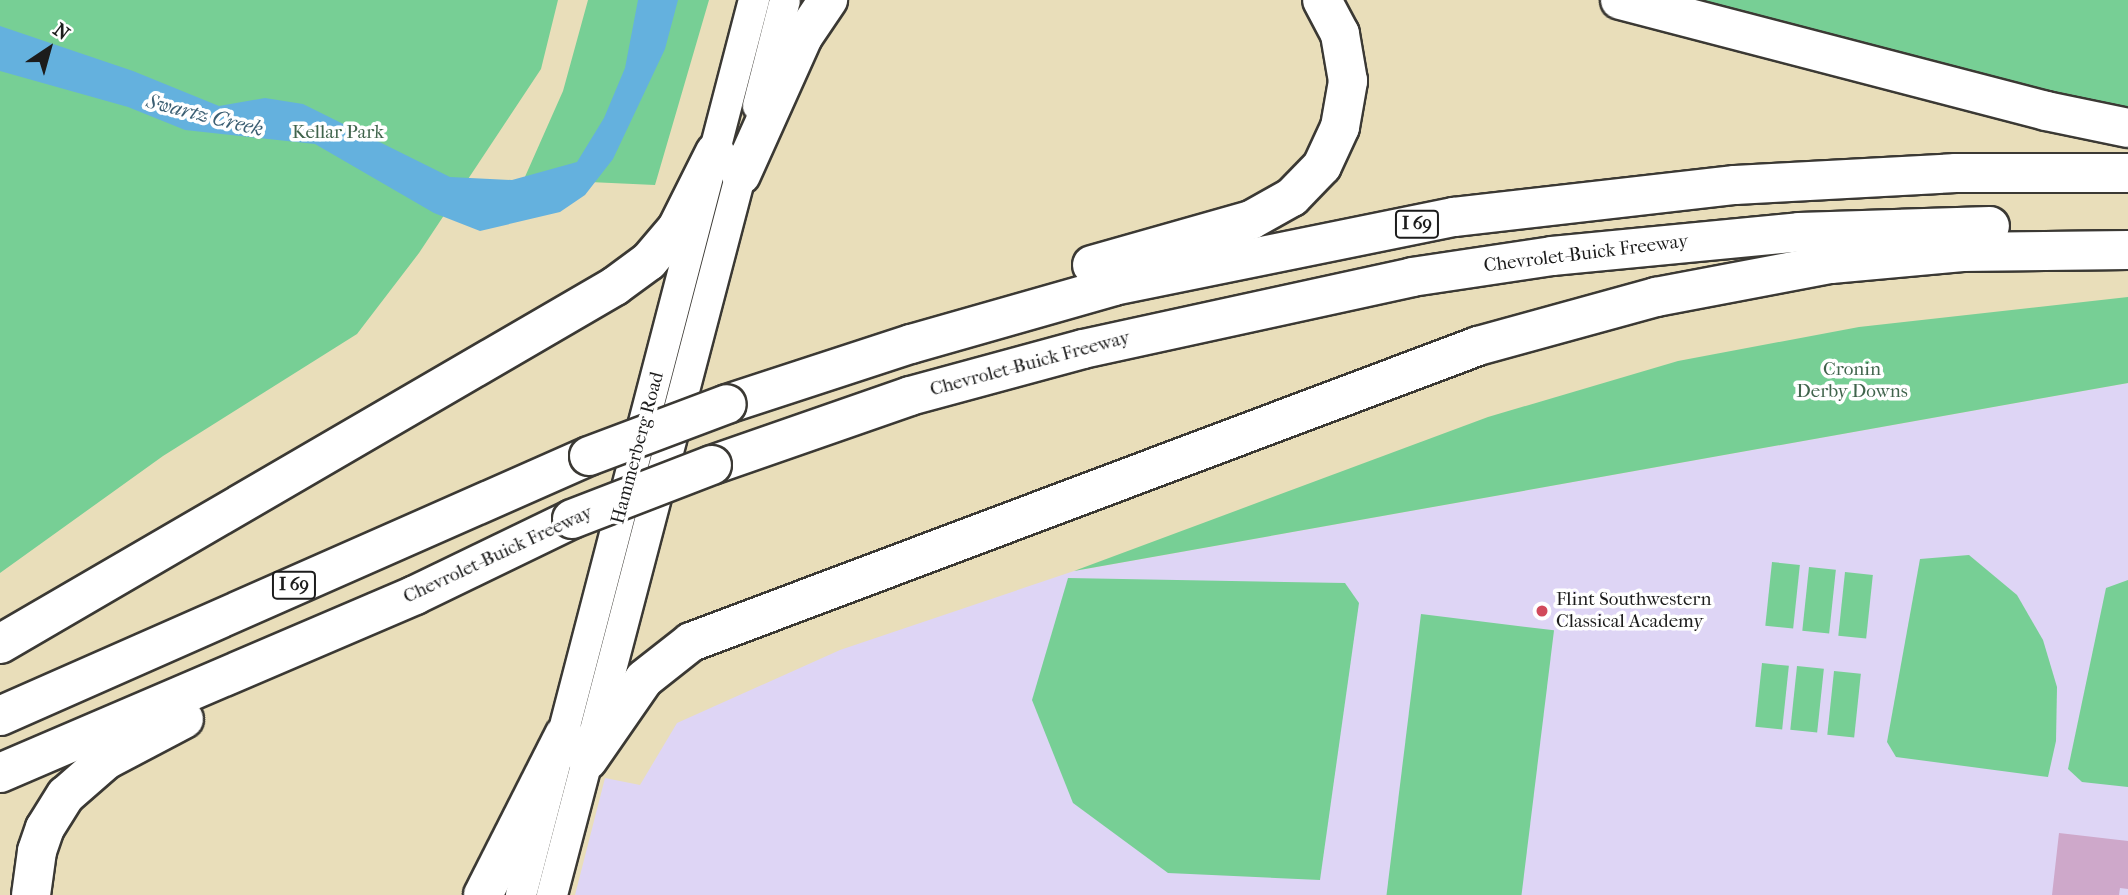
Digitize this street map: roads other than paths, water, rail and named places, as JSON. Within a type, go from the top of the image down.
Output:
[{"type":"highway","points":[[0,644],[615,286],[649,261],[728,163],[828,0]]},
{"type":"highway","points":[[732,403],[921,316],[1215,233],[1292,197],[1333,148],[1347,103],[1346,56],[1322,0]]},
{"type":"highway","points":[[1620,0],[2046,111],[2128,128]]},
{"type":"highway","name":"I 69","points":[[0,716],[589,456],[732,403],[1007,315],[1114,286],[1454,217],[1735,185],[1956,173],[2128,173]]},
{"type":"highway","name":"Chevrolet-Buick Freeway","points":[[0,773],[415,594],[572,519],[712,465],[910,396],[1163,328],[1412,277],[1552,256],[1799,232],[2128,225]]},
{"type":"highway","points":[[483,895],[576,747],[644,679],[691,642],[1478,346],[1656,297],[1831,264],[1962,252],[2128,250]]},
{"type":"highway","points":[[31,895],[31,873],[45,828],[66,795],[89,773],[124,749],[316,654],[415,594]]},
{"type":"street","name":"Hammerberg Road","points":[[728,163],[754,0]]},
{"type":"street","name":"Hammerberg Road","points":[[552,895],[576,747],[728,163],[785,0]]},
{"type":"street","name":"Hammerberg Road","points":[[521,895],[576,747]]},
{"type":"water","name":"Swartz Creek","points":[[638,0],[678,0],[665,49],[613,159],[585,195],[560,212],[480,231],[434,213],[315,144],[185,130],[128,107],[0,71],[0,26],[133,71],[219,106],[265,98],[303,104],[450,177],[512,180],[577,162],[604,118],[625,68]]},
{"type":"place","name":"Flint Southwestern Classical Academy","points":[[1542,611]]},
{"type":"park label","name":"Kellar Park","points":[[338,133]]},
{"type":"park label","name":"Cronin Derby Downs","points":[[1852,381]]}]
